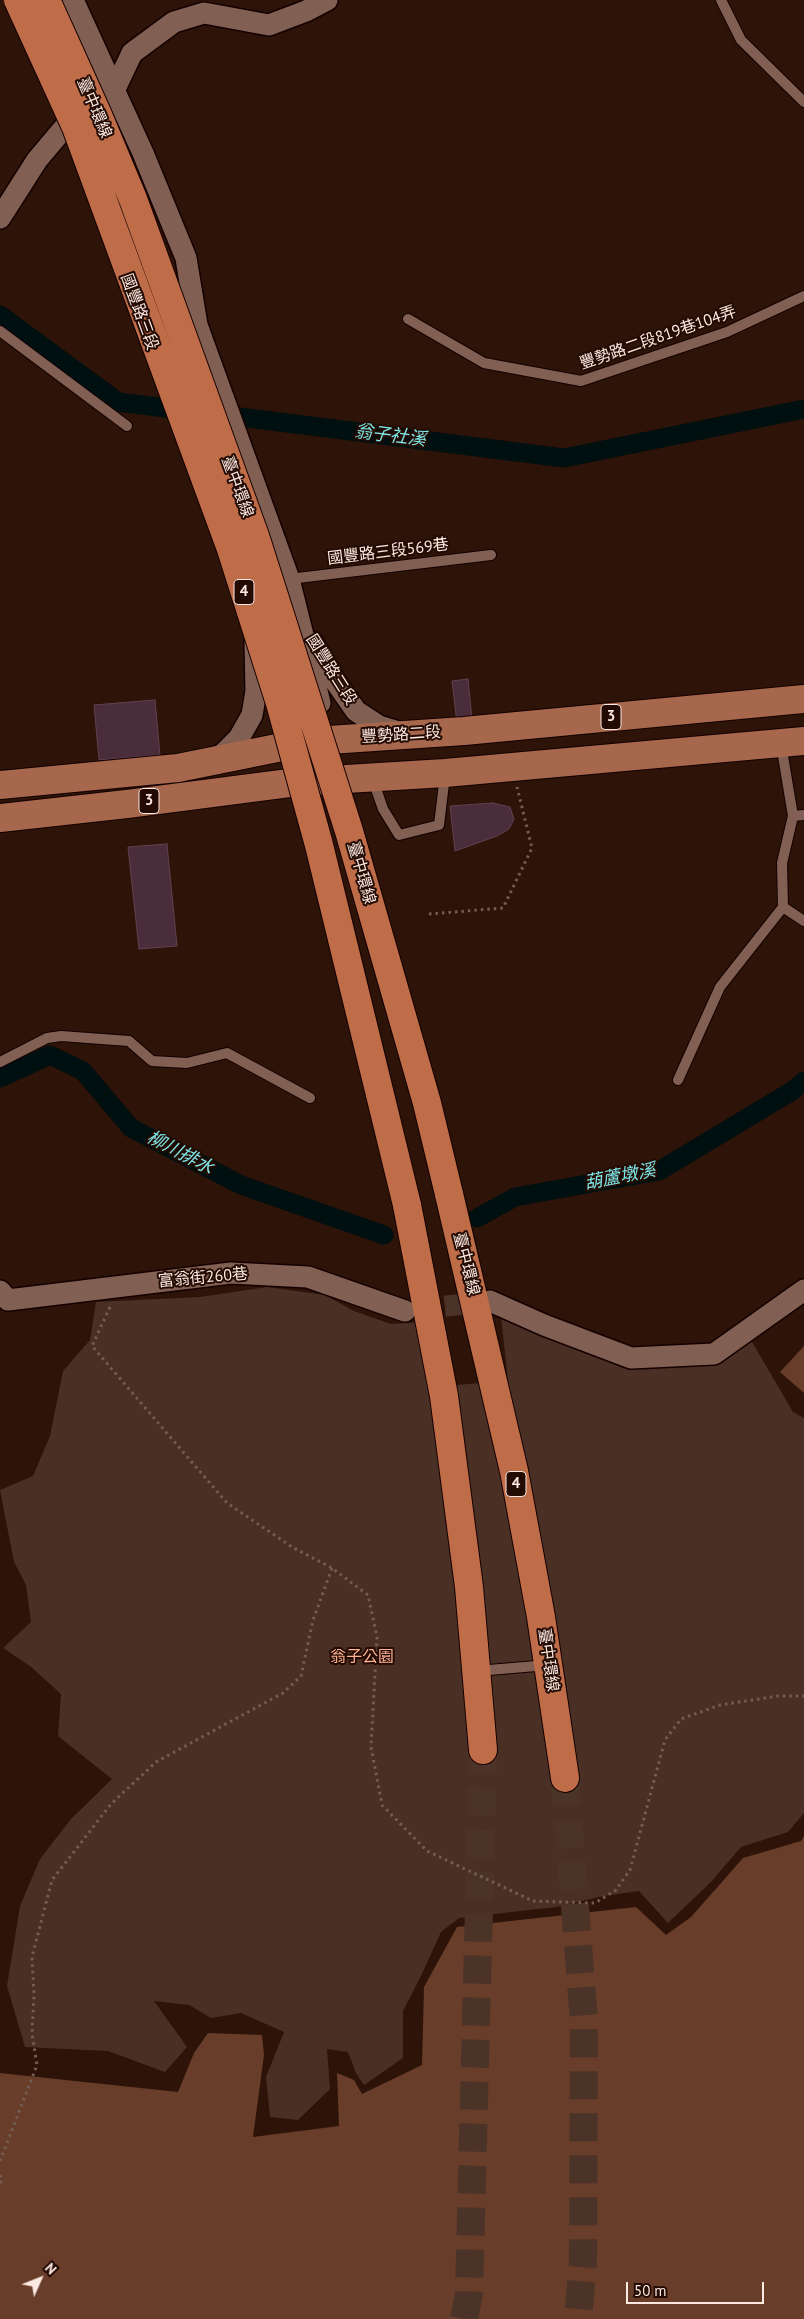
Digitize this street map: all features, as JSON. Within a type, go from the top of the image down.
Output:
[{"type":"highway","name":"臺中環線","points":[[18,0],[76,127],[231,549],[280,703],[319,845],[407,1204],[444,1396],[468,1577],[483,1750]]},
{"type":"highway","name":"臺中環線","points":[[47,0],[133,199],[255,536],[354,849],[427,1103],[514,1472],[542,1617],[565,1778]]},
{"type":"highway","points":[[47,0],[106,97]]},
{"type":"highway","points":[[55,0],[77,68]]},
{"type":"main road","name":"豐勢路二段","points":[[0,785],[178,768],[287,746],[329,740],[417,734],[804,699]]},
{"type":"main road","name":"3","points":[[0,818],[298,782],[445,773],[792,742]]},
{"type":"street","name":"國豐路三段","points":[[10,0],[69,122],[185,436],[254,630],[298,782]]},
{"type":"street","name":"國豐路三段","points":[[74,0],[106,97],[127,175],[164,278],[197,325],[289,579],[302,624],[329,740],[344,780]]},
{"type":"street","points":[[0,216],[37,160],[69,122],[106,97],[132,52],[174,22],[204,14],[269,25],[306,12],[327,0]]},
{"type":"street","name":"國豐路三段","points":[[302,624],[333,678],[356,711],[383,728],[406,734],[417,734]]},
{"type":"street","name":"國豐路三段","points":[[206,762],[223,754],[232,746],[245,730],[252,715],[256,691],[254,630]]},
{"type":"street","name":"富翁街260巷","points":[[0,1291],[8,1300],[231,1273],[308,1277],[406,1311]]},
{"type":"street","points":[[490,1301],[544,1325],[631,1358],[714,1354],[804,1290]]},
{"type":"lane","points":[[721,0],[741,40],[804,102]]},
{"type":"lane","name":"豐勢路二段819巷104弄","points":[[408,318],[484,363],[581,381],[727,332],[804,296]]},
{"type":"lane","points":[[0,331],[127,426]]},
{"type":"lane","name":"國豐路三段569巷","points":[[289,579],[491,555]]},
{"type":"lane","points":[[678,1080],[720,987],[782,907],[782,862],[799,815],[792,742]]},
{"type":"lane","points":[[373,778],[383,809],[399,835],[439,825],[445,773]]},
{"type":"lane","points":[[782,907],[804,922]]},
{"type":"lane","points":[[0,1062],[46,1038],[61,1036],[129,1041],[152,1061],[187,1063],[227,1053],[310,1098]]},
{"type":"lane","points":[[476,1671],[548,1665]]},
{"type":"path","points":[[429,914],[503,908],[532,848],[512,767]]},
{"type":"path","points":[[120,1286],[92,1346],[227,1503],[292,1547],[332,1568],[368,1595],[377,1637],[371,1747],[382,1805],[427,1851],[533,1901],[595,1903],[616,1890],[630,1870],[665,1740],[681,1719],[720,1705],[778,1696],[804,1696]]},
{"type":"path","points":[[0,2161],[37,2065],[32,2034],[34,1994],[32,1957],[52,1880],[111,1804],[156,1762],[283,1694],[301,1676],[313,1620],[332,1568]]},
{"type":"path","points":[[0,2175],[2,2180],[0,2184]]},
{"type":"green space","name":"翁子公園","points":[[267,1287],[325,1295],[354,1311],[391,1324],[422,1322],[430,1387],[508,1381],[500,1307],[667,1363],[748,1335],[793,1412],[804,1418],[804,1813],[788,1832],[741,1847],[711,1882],[668,1923],[639,1891],[603,1896],[556,1907],[459,1918],[441,1932],[403,2011],[403,2058],[364,2085],[356,2073],[348,2052],[327,2049],[330,2089],[298,2120],[270,2117],[266,2077],[284,2032],[241,2013],[211,2018],[189,2005],[154,2001],[187,2047],[165,2072],[108,2051],[25,2047],[7,1986],[20,1906],[40,1859],[71,1819],[112,1779],[58,1736],[61,1694],[30,1666],[3,1648],[31,1622],[26,1585],[14,1562],[0,1490],[33,1476],[50,1436],[63,1371],[90,1340],[96,1302],[200,1297]]},
{"type":"shaded area","points":[[804,1346],[804,1393],[780,1372]]},
{"type":"shaded area","points":[[804,1836],[804,2319],[0,2319],[0,2073],[178,2092],[194,2053],[208,2033],[262,2035],[264,2055],[253,2137],[339,2126],[337,2073],[354,2080],[362,2094],[422,2065],[424,1987],[457,1927],[636,1907],[666,1935],[691,1917],[743,1858],[801,1841]]},
{"type":"building","points":[[468,679],[472,720],[457,723],[452,681]]},
{"type":"building","points":[[155,700],[160,755],[99,760],[94,705]]},
{"type":"building","points":[[493,803],[510,807],[514,819],[509,829],[497,836],[455,851],[450,806]]},
{"type":"building","points":[[167,844],[177,946],[139,949],[128,847]]},
{"type":"waterway","name":"翁子社溪","points":[[0,315],[118,402],[189,411]]},
{"type":"waterway","name":"翁子社溪","points":[[216,414],[564,458],[804,409]]},
{"type":"waterway","name":"柳川排水","points":[[0,1078],[50,1055],[83,1071],[131,1128],[241,1185],[384,1235]]},
{"type":"waterway","name":"葫蘆墩溪","points":[[477,1218],[515,1197],[659,1171],[792,1091],[804,1081]]},
{"type":"tunnel","points":[[413,1310],[490,1301]]},
{"type":"tunnel","points":[[464,2319],[469,2294],[483,1750]]},
{"type":"tunnel","points":[[565,1778],[584,2022],[583,2262],[578,2319]]}]
